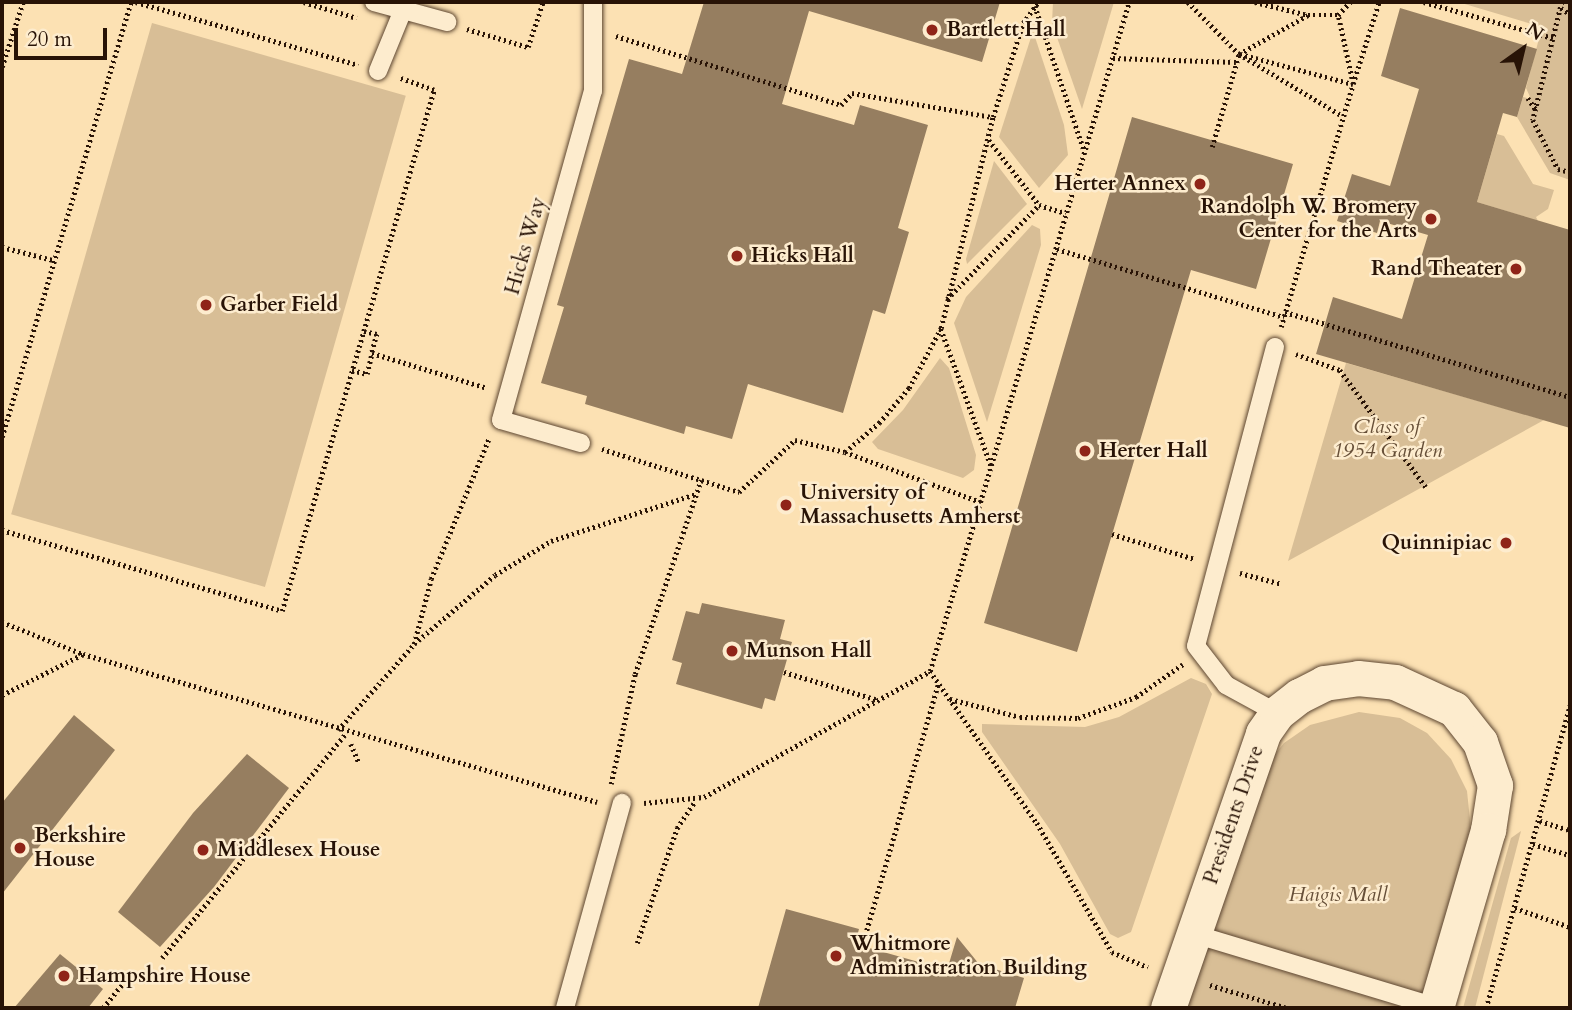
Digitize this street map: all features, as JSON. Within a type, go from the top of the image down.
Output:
[{"type":"street","name":"Presidents Drive","points":[[1168,1008],[1252,758],[1277,713],[1324,683],[1358,678],[1395,682],[1454,709],[1480,742],[1495,785],[1493,807],[1436,1008]]},
{"type":"lane","points":[[374,2],[450,24]]},
{"type":"lane","name":"Hicks Way","points":[[501,420],[593,91],[593,2]]},
{"type":"lane","points":[[378,71],[403,10]]},
{"type":"lane","points":[[1275,347],[1196,646],[1226,685],[1277,713]]},
{"type":"lane","points":[[501,420],[581,443]]},
{"type":"lane","points":[[565,1008],[614,804]]},
{"type":"lane","points":[[1194,934],[1436,1008]]},
{"type":"path","points":[[2,66],[23,2]]},
{"type":"path","points":[[2,437],[131,2]]},
{"type":"path","points":[[2,530],[282,611],[435,90],[378,71],[136,2]]},
{"type":"path","points":[[304,2],[364,20]]},
{"type":"path","points":[[450,24],[528,47],[542,2]]},
{"type":"path","points":[[2,622],[83,654],[346,733],[614,804],[695,801],[879,700],[930,671],[1129,2]]},
{"type":"path","points":[[1188,2],[1239,54],[1341,115]]},
{"type":"path","points":[[1255,2],[1308,15],[1338,15],[1350,2]]},
{"type":"path","points":[[1379,2],[1341,115],[1275,347],[1340,370],[1426,487]]},
{"type":"path","points":[[1424,2],[1553,38]]},
{"type":"path","points":[[1562,2],[1533,120],[1558,169],[1570,172]]},
{"type":"path","points":[[1036,3],[1085,152]]},
{"type":"path","points":[[845,452],[879,424],[909,388],[941,328],[993,117],[1023,23],[1036,3]]},
{"type":"path","points":[[1561,8],[1570,14]]},
{"type":"path","points":[[1212,146],[1239,54],[1308,15]]},
{"type":"path","points":[[1338,15],[1353,84]]},
{"type":"path","points":[[592,29],[841,105],[852,93],[993,117]]},
{"type":"path","points":[[1239,54],[1353,84]]},
{"type":"path","points":[[1113,58],[1236,62]]},
{"type":"path","points":[[1528,98],[1536,110]]},
{"type":"path","points":[[988,140],[1039,205],[1066,213]]},
{"type":"path","points":[[946,301],[1039,205]]},
{"type":"path","points":[[2,247],[53,260]]},
{"type":"path","points":[[1057,249],[1570,397]]},
{"type":"path","points":[[941,328],[992,467]]},
{"type":"path","points":[[352,370],[367,374],[377,334],[364,331]]},
{"type":"path","points":[[372,354],[508,394]]},
{"type":"path","points":[[414,644],[431,579],[489,438],[501,420]]},
{"type":"path","points":[[581,443],[739,492],[795,440],[845,452],[981,502]]},
{"type":"path","points":[[614,804],[635,674],[701,480]]},
{"type":"path","points":[[338,730],[414,644],[495,575],[551,541],[696,494]]},
{"type":"path","points":[[949,699],[1020,716],[1078,718],[1136,698],[1199,652]]},
{"type":"path","points":[[2,695],[83,654]]},
{"type":"path","points":[[930,671],[1037,823],[1112,952],[1154,969]]},
{"type":"path","points":[[784,672],[879,700]]},
{"type":"path","points":[[862,946],[938,684]]},
{"type":"path","points":[[1486,1008],[1570,705]]},
{"type":"path","points":[[162,958],[346,733]]},
{"type":"path","points":[[351,744],[359,763]]},
{"type":"path","points":[[636,943],[677,828],[695,801]]},
{"type":"path","points":[[1540,821],[1570,830]]},
{"type":"path","points":[[1533,844],[1570,855]]},
{"type":"path","points":[[1515,908],[1570,926]]},
{"type":"path","points":[[103,1008],[124,982]]},
{"type":"path","points":[[1200,984],[1287,1008]]},
{"type":"green space","points":[[1053,2],[1114,2],[1082,109],[1052,23]]},
{"type":"green space","points":[[1458,2],[1570,2],[1570,180],[1550,173],[1517,117],[1523,97],[1531,99],[1526,88],[1542,27]]},
{"type":"green space","name":"Garber Field","points":[[152,23],[406,96],[265,587],[11,514]]},
{"type":"green space","points":[[1033,31],[1064,125],[1068,155],[1039,188],[999,137]]},
{"type":"green space","points":[[1497,134],[1504,136],[1533,184],[1554,190],[1548,209],[1536,217],[1540,225],[1520,237],[1526,217],[1477,202]]},
{"type":"green space","points":[[994,161],[1027,204],[967,264],[966,259]]},
{"type":"green space","points":[[1032,225],[1040,229],[1041,245],[987,422],[954,323],[966,297]]},
{"type":"green space","points":[[940,358],[949,368],[976,455],[974,470],[963,478],[878,449],[872,442],[903,410]]},
{"type":"green space","name":"Class of 1954 Garden","points":[[1346,363],[1544,420],[1288,561]]},
{"type":"green space","points":[[1191,678],[1206,684],[1212,694],[1131,932],[1118,938],[1110,934],[1060,844],[982,732],[982,724],[1085,727],[1119,717]]},
{"type":"green space","name":"Haigis Mall","points":[[1359,712],[1400,718],[1427,733],[1451,759],[1467,791],[1471,830],[1422,1008],[1183,1008],[1268,763],[1284,743],[1310,725]]},
{"type":"green space","points":[[1521,831],[1475,1008],[1463,1008],[1511,838]]},
{"type":"building","name":"Hicks Hall","points":[[704,2],[1000,2],[982,62],[809,11],[782,104],[854,125],[860,105],[928,125],[898,228],[909,232],[885,314],[873,310],[843,413],[748,384],[732,439],[686,426],[684,434],[585,404],[587,396],[541,383],[564,307],[557,305],[629,59],[682,74]]},
{"type":"building","name":"Randolph W. Bromery Center for the Arts","points":[[1400,8],[1537,49],[1517,117],[1503,113],[1477,202],[1570,230],[1570,428],[1316,354],[1333,297],[1402,319],[1428,235],[1380,221],[1377,233],[1337,221],[1352,174],[1390,186],[1419,89],[1381,76]]},
{"type":"building","points":[[1132,117],[1293,164],[1256,289],[1191,270],[1077,652],[984,623]]},
{"type":"building","name":"Munson Hall","points":[[702,603],[785,620],[780,639],[792,642],[775,701],[765,698],[762,709],[676,684],[682,663],[672,660],[686,611],[699,614]]},
{"type":"building","name":"Berkshire House","points":[[74,715],[115,750],[2,894],[2,803]]},
{"type":"building","name":"Middlesex House","points":[[247,754],[289,788],[214,887],[160,947],[118,912],[193,813]]},
{"type":"building","name":"Whitmore Administration Building","points":[[786,909],[859,929],[855,944],[947,970],[957,937],[979,964],[1024,978],[1015,1008],[758,1008]]},
{"type":"building","name":"Hampshire House","points":[[60,954],[103,989],[88,1008],[14,1008]]},
{"type":"place","name":"Bartlett Hall","points":[[932,30]]},
{"type":"place","name":"Herter Annex","points":[[1200,184]]},
{"type":"place","name":"Randolph W. Bromery Center for the Arts","points":[[1431,219]]},
{"type":"place","name":"Hicks Hall","points":[[737,256]]},
{"type":"place","name":"Rand Theater","points":[[1516,269]]},
{"type":"place","name":"Garber Field","points":[[206,305]]},
{"type":"place","name":"Herter Hall","points":[[1085,451]]},
{"type":"place","name":"University of Massachusetts Amherst","points":[[786,505]]},
{"type":"place","name":"Quinnipiac","points":[[1506,543]]},
{"type":"place","name":"Munson Hall","points":[[732,651]]},
{"type":"place","name":"Berkshire House","points":[[20,848]]},
{"type":"place","name":"Middlesex House","points":[[203,850]]},
{"type":"place","name":"Whitmore Administration Building","points":[[836,956]]},
{"type":"place","name":"Hampshire House","points":[[64,976]]}]
